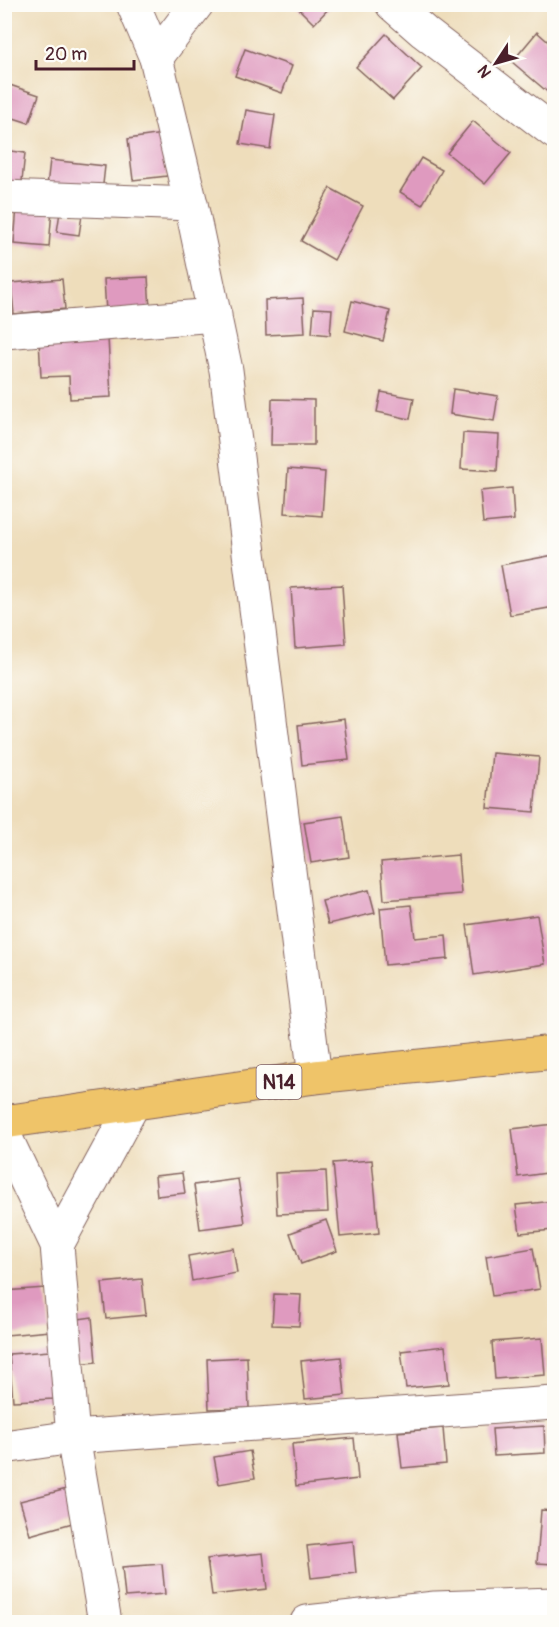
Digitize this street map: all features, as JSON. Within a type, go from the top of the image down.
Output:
[{"type":"main road","name":"N14","points":[[4,1122],[315,1077],[555,1052]]},
{"type":"street","points":[[133,4],[156,58],[191,204],[226,370],[315,1077]]},
{"type":"street","points":[[156,58],[197,4]]},
{"type":"street","points":[[392,4],[424,32],[555,132]]},
{"type":"street","points":[[4,197],[191,204]]},
{"type":"street","points":[[4,332],[215,315]]},
{"type":"street","points":[[57,1245],[134,1103]]},
{"type":"street","points":[[4,1134],[57,1245],[73,1437],[105,1623]]},
{"type":"street","points":[[4,1448],[73,1437],[555,1403]]},
{"type":"street","points":[[307,1623],[436,1615],[555,1604]]},
{"type":"building","points":[[294,4],[333,4],[314,24]]},
{"type":"building","points":[[537,32],[554,47],[554,91],[551,95],[512,62]]},
{"type":"building","points":[[386,34],[422,68],[393,100],[356,67]]},
{"type":"building","points":[[245,49],[292,66],[282,93],[235,76]]},
{"type":"building","points":[[4,83],[39,95],[29,123],[4,115]]},
{"type":"building","points":[[246,110],[275,115],[270,149],[240,144]]},
{"type":"building","points":[[473,121],[511,153],[485,184],[447,153]]},
{"type":"building","points":[[162,134],[167,176],[133,180],[128,139]]},
{"type":"building","points":[[4,150],[25,153],[21,190],[4,188]]},
{"type":"building","points":[[421,158],[442,170],[422,205],[400,192]]},
{"type":"building","points":[[50,160],[105,166],[102,193],[47,186]]},
{"type":"building","points":[[330,188],[363,206],[334,260],[301,241]]},
{"type":"building","points":[[17,206],[52,209],[49,247],[14,244]]},
{"type":"building","points":[[60,212],[82,215],[79,235],[57,232]]},
{"type":"building","points":[[148,277],[150,310],[106,312],[104,279]]},
{"type":"building","points":[[62,279],[65,309],[14,314],[11,283]]},
{"type":"building","points":[[303,298],[305,333],[266,335],[265,300]]},
{"type":"building","points":[[352,301],[390,311],[383,341],[345,331]]},
{"type":"building","points":[[314,308],[332,309],[330,335],[312,333]]},
{"type":"building","points":[[108,337],[111,397],[70,399],[69,376],[41,377],[39,340]]},
{"type":"building","points":[[453,389],[498,396],[494,421],[450,414]]},
{"type":"building","points":[[381,392],[414,398],[410,419],[377,412]]},
{"type":"building","points":[[272,399],[314,400],[314,445],[271,445]]},
{"type":"building","points":[[463,433],[499,435],[497,471],[461,469]]},
{"type":"building","points":[[288,469],[325,472],[322,516],[285,513]]},
{"type":"building","points":[[512,488],[514,520],[483,523],[480,491]]},
{"type":"building","points":[[554,555],[554,607],[510,615],[501,565]]},
{"type":"building","points":[[342,585],[346,644],[295,648],[291,588]]},
{"type":"building","points":[[344,719],[349,760],[302,765],[298,725]]},
{"type":"building","points":[[492,753],[539,757],[534,812],[487,808]]},
{"type":"building","points":[[343,816],[349,857],[311,863],[304,822]]},
{"type":"building","points":[[458,855],[461,894],[384,900],[381,862]]},
{"type":"building","points":[[369,890],[375,913],[328,924],[322,901]]},
{"type":"building","points":[[411,905],[415,938],[446,935],[448,959],[385,965],[380,908]]},
{"type":"building","points":[[537,915],[545,964],[474,975],[467,925]]},
{"type":"building","points":[[554,1124],[554,1172],[518,1177],[512,1129]]},
{"type":"building","points":[[372,1160],[379,1233],[340,1237],[333,1163]]},
{"type":"building","points":[[326,1171],[328,1212],[277,1214],[275,1173]]},
{"type":"building","points":[[182,1173],[185,1193],[157,1196],[155,1176]]},
{"type":"building","points":[[238,1179],[245,1223],[200,1229],[194,1185]]},
{"type":"building","points":[[554,1201],[554,1230],[520,1233],[516,1205]]},
{"type":"building","points":[[326,1220],[337,1251],[301,1264],[290,1233]]},
{"type":"building","points":[[233,1248],[237,1273],[192,1281],[188,1256]]},
{"type":"building","points":[[533,1248],[540,1289],[492,1296],[486,1256]]},
{"type":"building","points":[[142,1279],[146,1315],[106,1319],[102,1283]]},
{"type":"building","points":[[45,1288],[50,1331],[6,1335],[4,1291]]},
{"type":"building","points":[[274,1294],[301,1295],[299,1326],[272,1325]]},
{"type":"building","points":[[92,1317],[96,1362],[76,1364],[72,1320]]},
{"type":"building","points":[[542,1338],[545,1375],[495,1379],[492,1342]]},
{"type":"building","points":[[445,1346],[449,1384],[406,1388],[401,1351]]},
{"type":"building","points":[[50,1351],[54,1399],[13,1401],[9,1354]]},
{"type":"building","points":[[247,1357],[249,1408],[209,1409],[207,1359]]},
{"type":"building","points":[[341,1357],[345,1395],[305,1399],[301,1361]]},
{"type":"building","points":[[544,1426],[545,1453],[494,1456],[492,1429]]},
{"type":"building","points":[[443,1428],[446,1464],[402,1468],[398,1432]]},
{"type":"building","points":[[354,1438],[358,1479],[296,1486],[292,1444]]},
{"type":"building","points":[[250,1451],[255,1478],[219,1484],[214,1457]]},
{"type":"building","points":[[67,1489],[76,1522],[30,1535],[20,1501]]},
{"type":"building","points":[[541,1510],[554,1511],[554,1564],[537,1563]]},
{"type":"building","points":[[353,1541],[356,1573],[311,1578],[307,1546]]},
{"type":"building","points":[[263,1553],[267,1589],[212,1595],[207,1559]]},
{"type":"building","points":[[162,1564],[165,1594],[125,1597],[122,1567]]},
{"type":"building","points":[[4,1599],[10,1620],[4,1621]]}]
